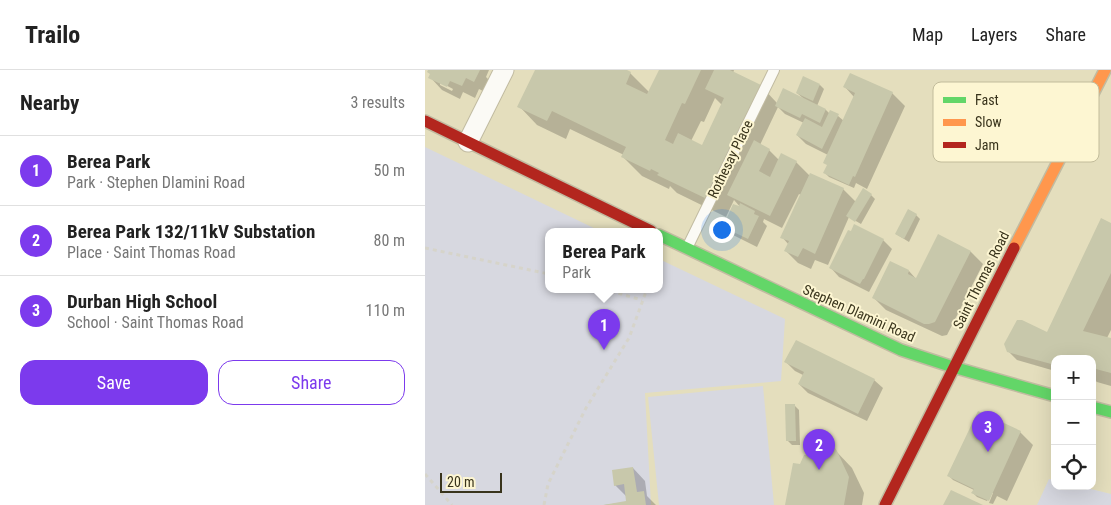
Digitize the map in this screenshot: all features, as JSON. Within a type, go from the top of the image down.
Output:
[{"type":"main road","name":"Saint Thomas Road","points":[[1099,82],[1105,70]]},
{"type":"main road","points":[[425,121],[645,228]]},
{"type":"main road","name":"Saint Thomas Road","points":[[885,505],[953,367],[1059,162]]},
{"type":"main road","name":"Stephen Dlamini Road","points":[[663,237],[901,350],[1051,395]]},
{"type":"main road","points":[[1096,408],[1111,412]]},
{"type":"street","points":[[468,142],[504,70]]},
{"type":"lane","name":"Rothesay Place","points":[[686,249],[774,70]]},
{"type":"path","points":[[425,248],[545,273]]},
{"type":"path","points":[[617,293],[642,300]]},
{"type":"path","points":[[544,505],[548,484],[586,408],[629,338],[645,293]]},
{"type":"path","points":[[425,474],[452,505]]},
{"type":"shaded area","points":[[425,147],[594,228],[545,228],[545,293],[663,293],[663,261],[785,319],[781,381],[645,393],[651,505],[425,505]]},
{"type":"shaded area","points":[[763,386],[774,505],[659,505],[648,397]]},
{"type":"shaded area","points":[[1049,479],[1051,479],[1051,490],[1095,490],[1111,494],[1111,505],[1037,505]]},
{"type":"building","points":[[428,70],[480,70],[474,82],[466,78],[462,86],[450,81],[447,87],[428,78],[430,74],[427,72]]},
{"type":"building","points":[[535,70],[627,70],[631,72],[626,84],[647,94],[659,70],[701,70],[685,104],[682,103],[665,140],[673,144],[678,133],[702,145],[724,98],[705,89],[714,70],[730,70],[761,85],[707,199],[657,175],[659,173],[651,169],[650,171],[621,157],[626,147],[552,111],[547,121],[517,107]]},
{"type":"building","points":[[850,73],[893,92],[855,177],[853,176],[849,185],[823,173],[827,165],[823,163],[855,93],[843,87]]},
{"type":"building","points":[[803,76],[820,84],[813,101],[796,93]]},
{"type":"building","points":[[783,88],[826,109],[820,123],[802,114],[800,118],[775,106]]},
{"type":"building","points":[[830,110],[839,114],[822,149],[796,135],[805,118],[822,127]]},
{"type":"building","points":[[754,140],[770,149],[759,171],[770,177],[781,153],[797,161],[770,216],[727,195]]},
{"type":"building","points":[[810,173],[844,188],[815,254],[803,248],[798,257],[784,251],[789,241],[780,238]]},
{"type":"building","points":[[863,188],[872,194],[855,222],[846,216]]},
{"type":"building","points":[[740,203],[755,211],[754,214],[759,216],[748,239],[723,227],[733,204],[739,206]]},
{"type":"building","points":[[908,209],[917,214],[904,239],[895,234]]},
{"type":"building","points":[[1101,218],[1111,223],[1111,273],[1083,331],[1111,338],[1111,373],[1096,369],[1096,355],[1051,355],[1051,364],[1007,352],[1004,344],[1017,320],[1022,320],[1047,332]]},
{"type":"building","points":[[854,224],[884,239],[860,284],[829,268],[848,230],[851,231]]},
{"type":"building","points":[[938,234],[971,251],[935,322],[924,324],[872,298],[890,261],[909,270],[908,274],[916,278]]},
{"type":"building","points":[[796,340],[875,379],[858,414],[798,384],[804,372],[784,362]]},
{"type":"building","points":[[785,404],[795,404],[796,441],[786,441]]},
{"type":"building","points":[[978,411],[1021,431],[989,501],[971,493],[974,489],[947,476]]},
{"type":"building","points":[[828,445],[837,451],[849,477],[844,505],[785,505],[793,463],[800,464],[804,455],[809,454],[818,446]]},
{"type":"building","points":[[633,467],[637,492],[644,491],[646,505],[603,505],[626,501],[624,484],[614,486],[612,470]]},
{"type":"building","points":[[951,490],[983,505],[943,505]]},
{"type":"traffic: fast","points":[[663,237],[901,350],[1051,395]]},
{"type":"traffic: fast","points":[[1096,408],[1111,412]]},
{"type":"traffic: slow","points":[[1099,82],[1105,70]]},
{"type":"traffic: slow","points":[[1014,248],[1058,162]]},
{"type":"traffic: jam","points":[[425,121],[645,228]]},
{"type":"traffic: jam","points":[[885,505],[1014,248]]},
{"type":"place","name":"Berea Park","points":[[604,350]]},
{"type":"place","name":"Durban High School","points":[[988,452]]},
{"type":"place","name":"Berea Park 132/11kV Substation","points":[[819,470]]}]
